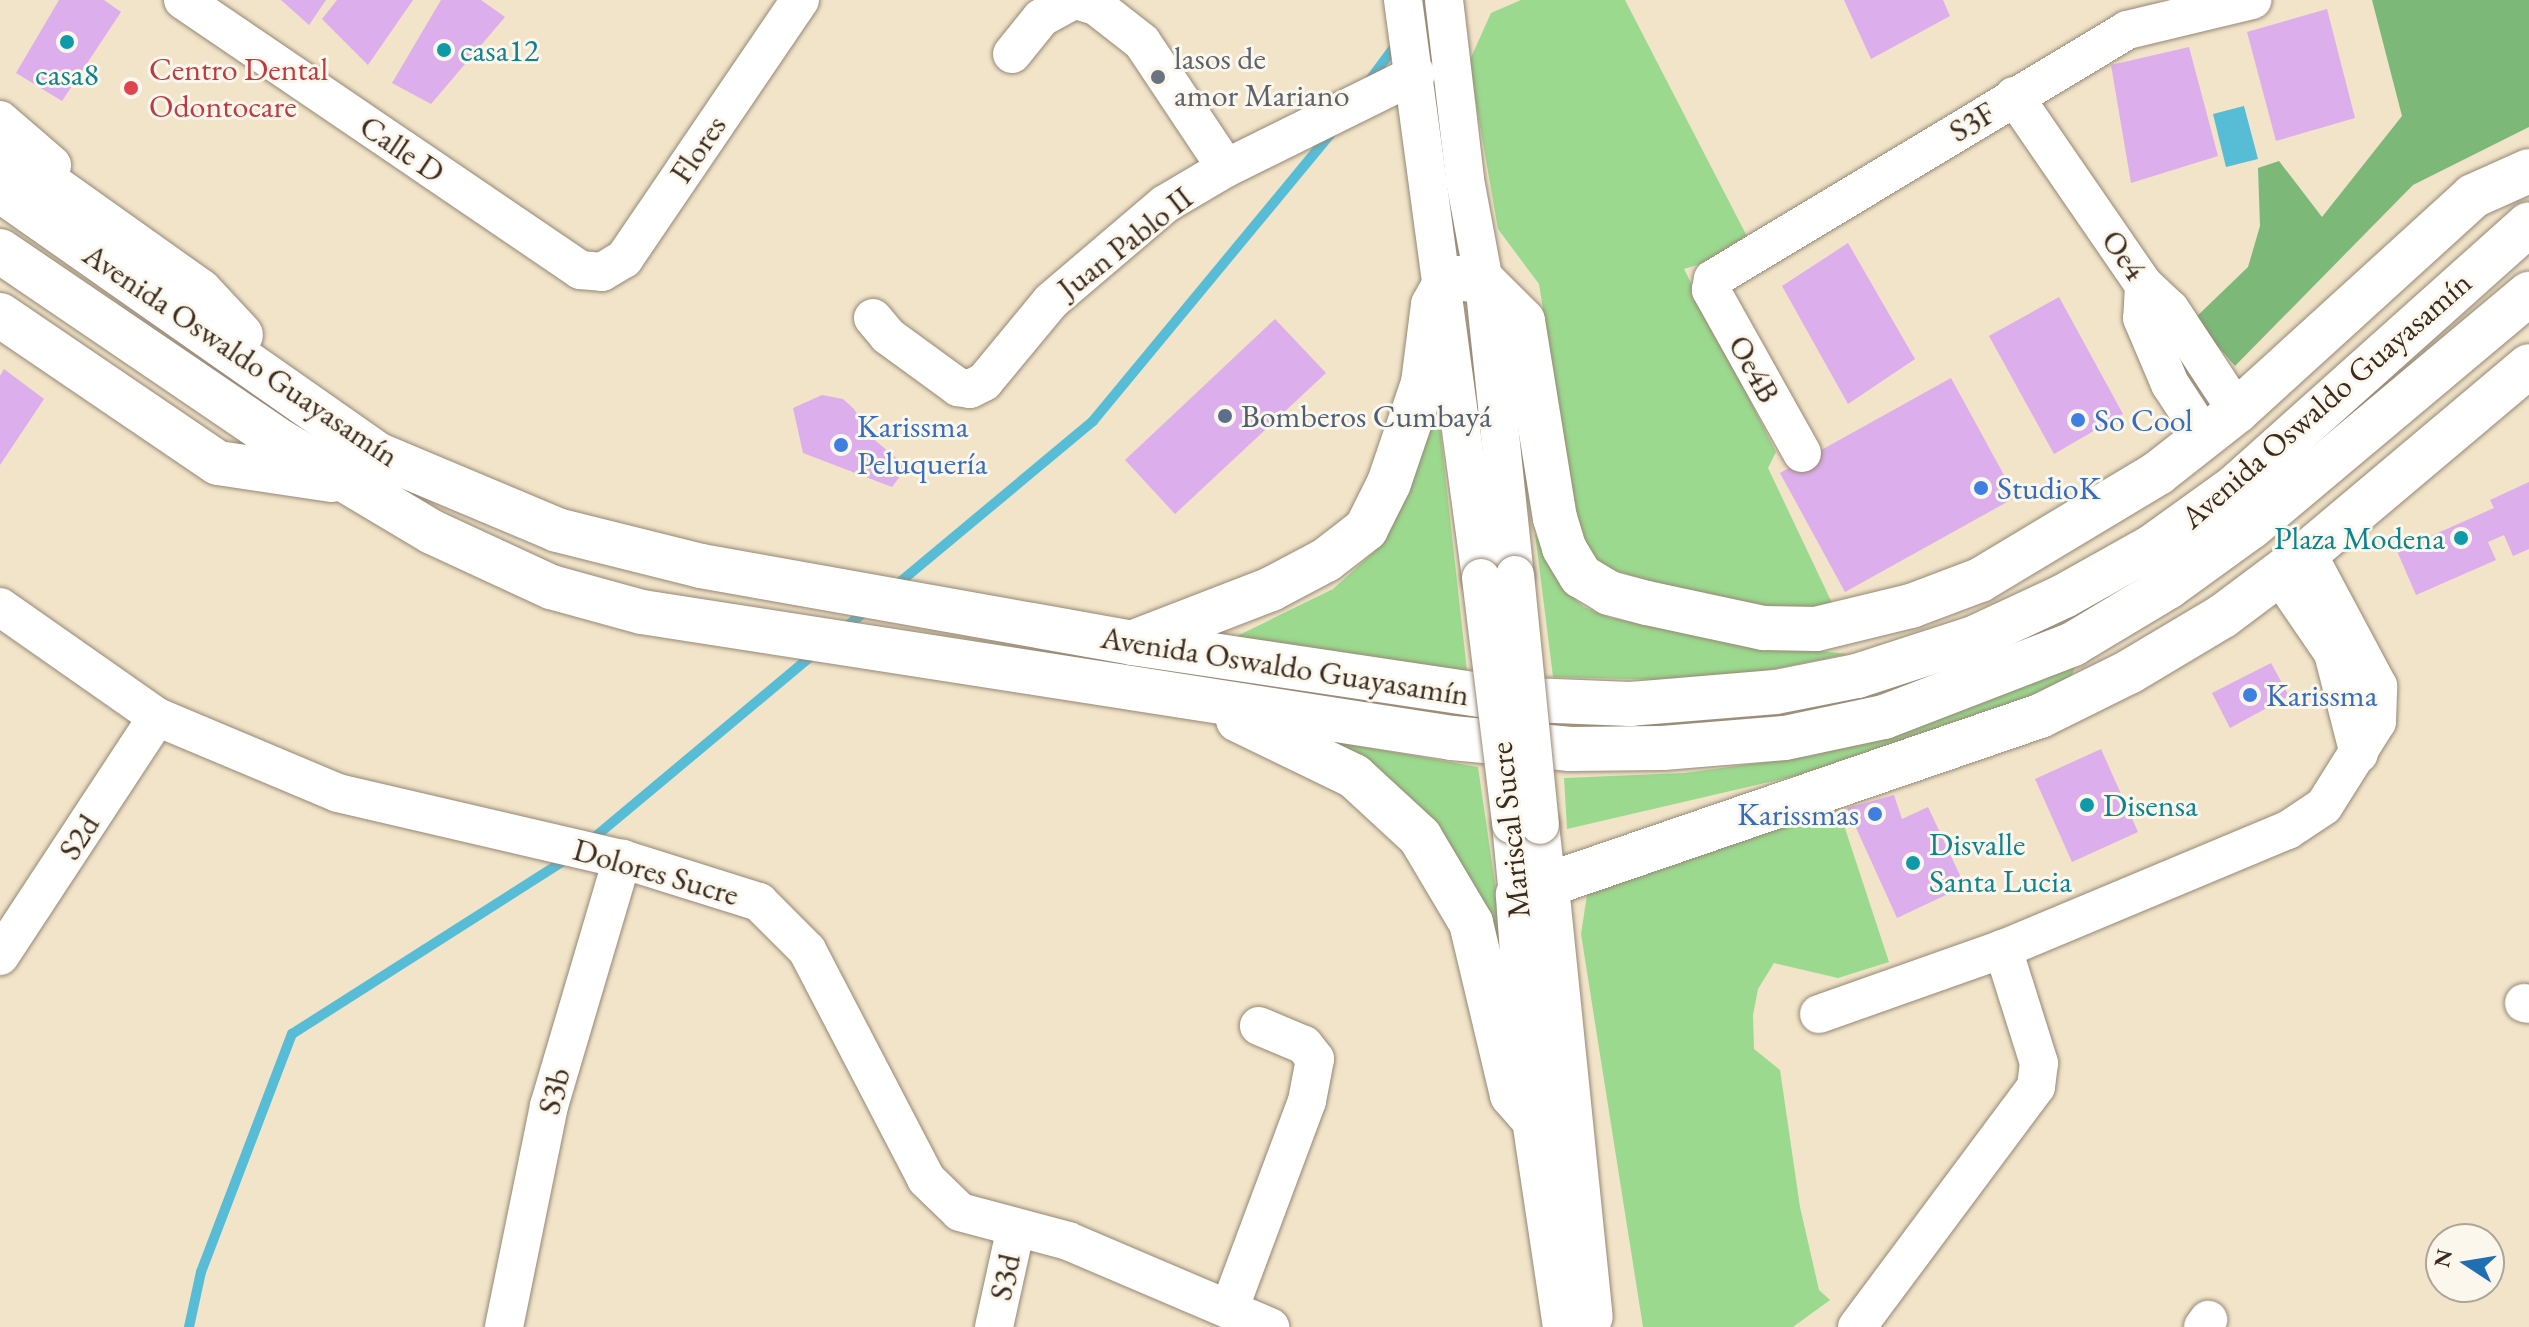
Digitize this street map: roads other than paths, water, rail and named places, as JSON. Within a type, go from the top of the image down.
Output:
[{"type":"main road","points":[[0,149],[200,291],[302,401]]},
{"type":"main road","points":[[1132,643],[1271,589],[1326,560],[1366,529],[1389,483],[1423,383],[1433,305],[1464,284],[1515,308],[1527,334],[1555,518],[1572,564],[1590,584],[1647,603],[1797,630],[1911,606],[2016,562],[2158,473],[2220,423],[2473,196],[2529,171]]},
{"type":"main road","name":"Avenida Oswaldo Guayasamín","points":[[0,190],[379,455],[557,530],[701,566],[1132,643],[1505,699],[1683,702],[1776,692],[1857,676],[1974,638],[2153,546],[2235,487],[2529,224]]},
{"type":"main road","name":"Avenida Oswaldo Guayasamín","points":[[0,251],[346,482],[432,532],[551,587],[642,612],[1452,738],[1570,749],[1663,748],[1785,738],[1884,717],[2073,644],[2168,587],[2251,527],[2529,294]]},
{"type":"main road","points":[[0,315],[218,463],[346,482]]},
{"type":"main road","points":[[1533,891],[2040,716],[2142,664],[2223,616],[2293,564],[2529,366]]},
{"type":"main road","points":[[1177,694],[1301,747],[1354,776],[1420,837],[1471,923],[1508,1085],[1519,1109],[1552,1116]]},
{"type":"main road","name":"Mariscal Sucre","points":[[1533,891],[1552,1116],[1565,1327]]},
{"type":"main road","name":"Mariscal Sucre","points":[[1552,1116],[1592,1327]]},
{"type":"street","name":"Calle D","points":[[183,0],[580,270]]},
{"type":"street","name":"Flores","points":[[580,270],[602,272],[624,259],[800,0]]},
{"type":"street","points":[[1012,54],[1041,18],[1075,0],[1096,6],[1142,42],[1226,168]]},
{"type":"street","points":[[1403,0],[1416,74],[1464,284]]},
{"type":"street","points":[[1444,0],[1465,180],[1464,284]]},
{"type":"street","name":"S3F","points":[[1709,283],[2127,30],[2252,0]]},
{"type":"street","name":"Juan Pablo II","points":[[873,318],[888,336],[958,387],[970,389],[984,382],[1027,327],[1083,270],[1165,204],[1226,168],[1416,74]]},
{"type":"street","name":"Oe4","points":[[2014,96],[2144,285],[2170,309],[2220,423]]},
{"type":"street","points":[[0,120],[134,228],[200,291]]},
{"type":"street","name":"Oe4B","points":[[1709,283],[1802,453]]},
{"type":"street","name":"Mariscal Sucre","points":[[1464,284],[1533,891]]},
{"type":"street","points":[[1819,1014],[2003,949],[2288,830],[2324,806],[2377,722],[2378,686],[2293,564]]},
{"type":"street","name":"Dolores Sucre","points":[[0,607],[157,717],[338,793],[622,859],[759,902],[807,950],[926,1179],[960,1212],[1068,1241],[1230,1307],[1270,1327]]},
{"type":"street","name":"S2d","points":[[0,956],[157,717]]},
{"type":"street","name":"S3b","points":[[504,1327],[549,1106],[622,859]]},
{"type":"street","points":[[1857,1327],[2036,1087],[2039,1063],[2003,949]]},
{"type":"street","points":[[1230,1307],[1307,1101],[1315,1059],[1304,1045],[1259,1026]]},
{"type":"street","name":"S3d","points":[[994,1327],[1016,1227]]},
{"type":"water","points":[[2244,106],[2258,159],[2226,167],[2213,114]]},
{"type":"waterway","points":[[1367,84],[1398,42]]},
{"type":"waterway","points":[[894,587],[1093,421],[1333,131]]},
{"type":"waterway","points":[[841,631],[869,608]]},
{"type":"waterway","points":[[590,841],[817,651]]},
{"type":"waterway","points":[[189,1327],[201,1272],[292,1034],[571,856]]},
{"type":"place","name":"casa8","points":[[67,42]]},
{"type":"place","name":"casa12","points":[[444,50]]},
{"type":"place","name":"lasos de amor Mariano","points":[[1158,77]]},
{"type":"place","name":"Centro Dental Odontocare","points":[[131,88]]},
{"type":"place","name":"Bomberos Cumbayá","points":[[1225,416]]},
{"type":"place","name":"So Cool","points":[[2078,420]]},
{"type":"place","name":"Karissma Peluquería","points":[[841,445]]},
{"type":"place","name":"StudioK","points":[[1981,488]]},
{"type":"place","name":"Plaza Modena","points":[[2461,538]]},
{"type":"place","name":"Karissma","points":[[2250,695]]},
{"type":"place","name":"Disensa","points":[[2087,805]]},
{"type":"place","name":"Karissmas","points":[[1875,814]]},
{"type":"place","name":"Disvalle Santa Lucia","points":[[1913,863]]}]
